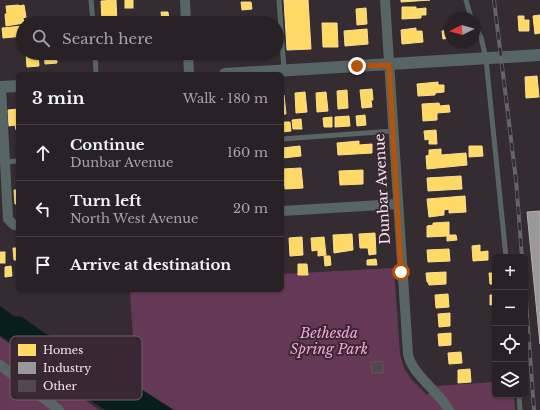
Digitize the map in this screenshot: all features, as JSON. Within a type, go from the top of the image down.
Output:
[{"type":"street","points":[[185,0],[186,16]]},
{"type":"street","name":"Dunbar Avenue","points":[[385,0],[408,360],[411,366],[437,392],[449,410]]},
{"type":"street","points":[[264,72],[540,55]]},
{"type":"street","points":[[188,60],[189,72]]},
{"type":"street","points":[[16,86],[1,87],[8,219],[16,225]]},
{"type":"street","points":[[284,211],[397,204]]},
{"type":"street","points":[[0,365],[10,373]]},
{"type":"street","points":[[46,400],[59,410]]},
{"type":"lane","points":[[91,0],[92,16]]},
{"type":"lane","points":[[279,0],[280,16]]},
{"type":"lane","points":[[466,0],[469,12]]},
{"type":"lane","points":[[480,35],[486,59],[506,254]]},
{"type":"lane","points":[[95,60],[96,72]]},
{"type":"lane","points":[[283,60],[284,71]]},
{"type":"lane","points":[[284,139],[393,131]]},
{"type":"lane","points":[[5,162],[16,161]]},
{"type":"lane","points":[[519,398],[520,410]]},
{"type":"green space","name":"Bethesda Spring Park","points":[[394,268],[400,354],[404,368],[411,379],[427,395],[435,386],[492,382],[492,398],[514,398],[515,410],[112,410],[122,400],[142,400],[142,336],[133,336],[130,292],[284,292],[284,274]]},
{"type":"green space","points":[[0,337],[10,344],[10,400],[85,400],[99,410],[0,410]]},
{"type":"shaded area","points":[[0,306],[14,316],[22,317],[51,336],[10,336],[10,342],[0,335]]},
{"type":"shaded area","points":[[142,390],[174,410],[105,410],[90,400],[142,400]]},
{"type":"building: Homes","points":[[116,0],[117,16],[102,16],[101,1]]},
{"type":"building: Homes","points":[[125,0],[133,0],[133,8],[125,8]]},
{"type":"building: Homes","points":[[284,0],[308,0],[311,49],[287,50]]},
{"type":"building: Homes","points":[[401,0],[430,0],[401,2]]},
{"type":"building: Homes","points":[[241,2],[251,2],[252,9],[242,10]]},
{"type":"building: Homes","points":[[24,5],[26,16],[16,16],[16,24],[6,26],[6,6]]},
{"type":"building: Homes","points":[[402,7],[416,7],[416,9],[426,8],[426,15],[421,15],[421,18],[402,19]]},
{"type":"building: Homes","points":[[366,8],[367,24],[357,25],[356,9]]},
{"type":"building: Homes","points":[[161,12],[168,12],[168,16],[161,16]]},
{"type":"building: Homes","points":[[540,15],[540,33],[535,34],[533,16]]},
{"type":"building: Homes","points":[[518,16],[524,16],[524,20],[529,20],[529,31],[519,31]]},
{"type":"building: Homes","points":[[322,23],[337,23],[338,47],[323,47]]},
{"type":"building: Homes","points":[[16,27],[16,37],[3,38],[2,28]]},
{"type":"building: Homes","points":[[416,28],[416,31],[422,31],[423,42],[402,44],[401,30]]},
{"type":"building: Homes","points":[[367,29],[368,44],[345,46],[344,31]]},
{"type":"building: Homes","points":[[442,31],[444,31],[444,39],[443,39]]},
{"type":"building: Homes","points":[[26,60],[39,60],[39,66],[27,67]]},
{"type":"building: Homes","points":[[45,60],[57,60],[57,63],[45,64]]},
{"type":"building: Homes","points":[[537,76],[539,97],[526,98],[525,77]]},
{"type":"building: Homes","points":[[438,82],[438,85],[444,85],[444,92],[435,93],[435,95],[418,96],[417,84]]},
{"type":"building: Homes","points":[[372,89],[372,107],[362,108],[360,90]]},
{"type":"building: Homes","points":[[347,90],[348,108],[338,109],[337,91]]},
{"type":"building: Homes","points":[[305,92],[307,112],[296,113],[295,93]]},
{"type":"building: Homes","points":[[326,92],[328,111],[317,112],[316,93]]},
{"type":"building: Homes","points":[[284,95],[286,114],[284,114]]},
{"type":"building: Homes","points":[[439,103],[440,106],[449,105],[450,112],[437,113],[437,120],[423,121],[422,104]]},
{"type":"building: Homes","points":[[16,109],[16,130],[15,125],[9,126],[8,110]]},
{"type":"building: Homes","points":[[365,115],[366,125],[357,126],[356,116]]},
{"type":"building: Homes","points":[[349,116],[350,126],[335,127],[335,117]]},
{"type":"building: Homes","points":[[332,117],[332,127],[324,127],[323,118]]},
{"type":"building: Homes","points":[[301,119],[302,129],[293,129],[292,120]]},
{"type":"building: Homes","points":[[284,122],[290,122],[291,131],[284,132]]},
{"type":"building: Homes","points":[[436,130],[437,144],[429,144],[429,139],[425,140],[424,131]]},
{"type":"building: Homes","points":[[359,141],[359,145],[372,144],[372,153],[338,155],[337,143]]},
{"type":"building: Homes","points":[[300,146],[301,156],[284,158],[284,148]]},
{"type":"building: Homes","points":[[469,146],[482,146],[483,156],[469,157]]},
{"type":"building: Homes","points":[[441,149],[441,155],[466,153],[467,165],[427,169],[426,156],[429,155],[429,150]]},
{"type":"building: Homes","points":[[301,168],[303,188],[285,189],[284,169]]},
{"type":"building: Homes","points":[[363,170],[363,184],[340,185],[339,171]]},
{"type":"building: Homes","points":[[461,176],[462,189],[428,191],[427,178]]},
{"type":"building: Homes","points":[[14,190],[16,190],[16,204]]},
{"type":"building: Homes","points":[[465,196],[466,212],[449,213],[449,209],[444,210],[444,215],[429,217],[427,199]]},
{"type":"building: Homes","points":[[449,222],[449,235],[456,235],[457,240],[447,241],[447,236],[427,237],[427,226],[433,225],[433,223]]},
{"type":"building: Homes","points":[[375,233],[376,254],[369,255],[368,248],[360,248],[359,234]]},
{"type":"building: Homes","points":[[352,234],[353,250],[334,253],[333,235]]},
{"type":"building: Homes","points":[[302,237],[303,255],[290,256],[289,238]]},
{"type":"building: Homes","points":[[324,237],[326,255],[318,256],[318,250],[312,251],[311,238]]},
{"type":"building: Homes","points":[[480,245],[480,252],[488,251],[488,260],[473,261],[472,246]]},
{"type":"building: Homes","points":[[13,248],[16,248],[16,260],[14,260]]},
{"type":"building: Homes","points":[[449,249],[450,261],[428,262],[427,250]]},
{"type":"building: Homes","points":[[0,252],[5,252],[5,263],[0,263]]},
{"type":"building: Homes","points":[[324,256],[330,256],[331,265],[325,266]]},
{"type":"building: Homes","points":[[376,259],[377,265],[367,265],[367,260]]},
{"type":"building: Homes","points":[[298,264],[307,264],[308,275],[298,275]]},
{"type":"building: Homes","points":[[11,266],[12,276],[5,277],[5,267]]},
{"type":"building: Homes","points":[[446,272],[446,284],[429,285],[427,282],[426,273]]},
{"type":"building: Homes","points":[[489,273],[492,273],[492,284],[490,284]]},
{"type":"building: Homes","points":[[448,294],[449,307],[436,308],[435,295]]},
{"type":"building: Homes","points":[[490,295],[492,295],[492,305],[490,305]]},
{"type":"building: Homes","points":[[450,313],[450,326],[439,327],[438,314]]},
{"type":"building: Homes","points":[[451,333],[451,345],[439,346],[438,334]]},
{"type":"building: Homes","points":[[461,352],[462,363],[449,364],[448,353]]},
{"type":"building: Homes","points":[[470,369],[471,382],[458,383],[458,370]]},
{"type":"building: Industry","points":[[540,211],[540,344],[527,212]]},
{"type":"building: Other","points":[[383,361],[383,373],[372,373],[371,362]]},
{"type":"railway","points":[[494,0],[516,180],[522,254]]},
{"type":"railway","points":[[525,290],[534,410]]},
{"type":"route","points":[[357,66],[389,65],[401,272]]}]
